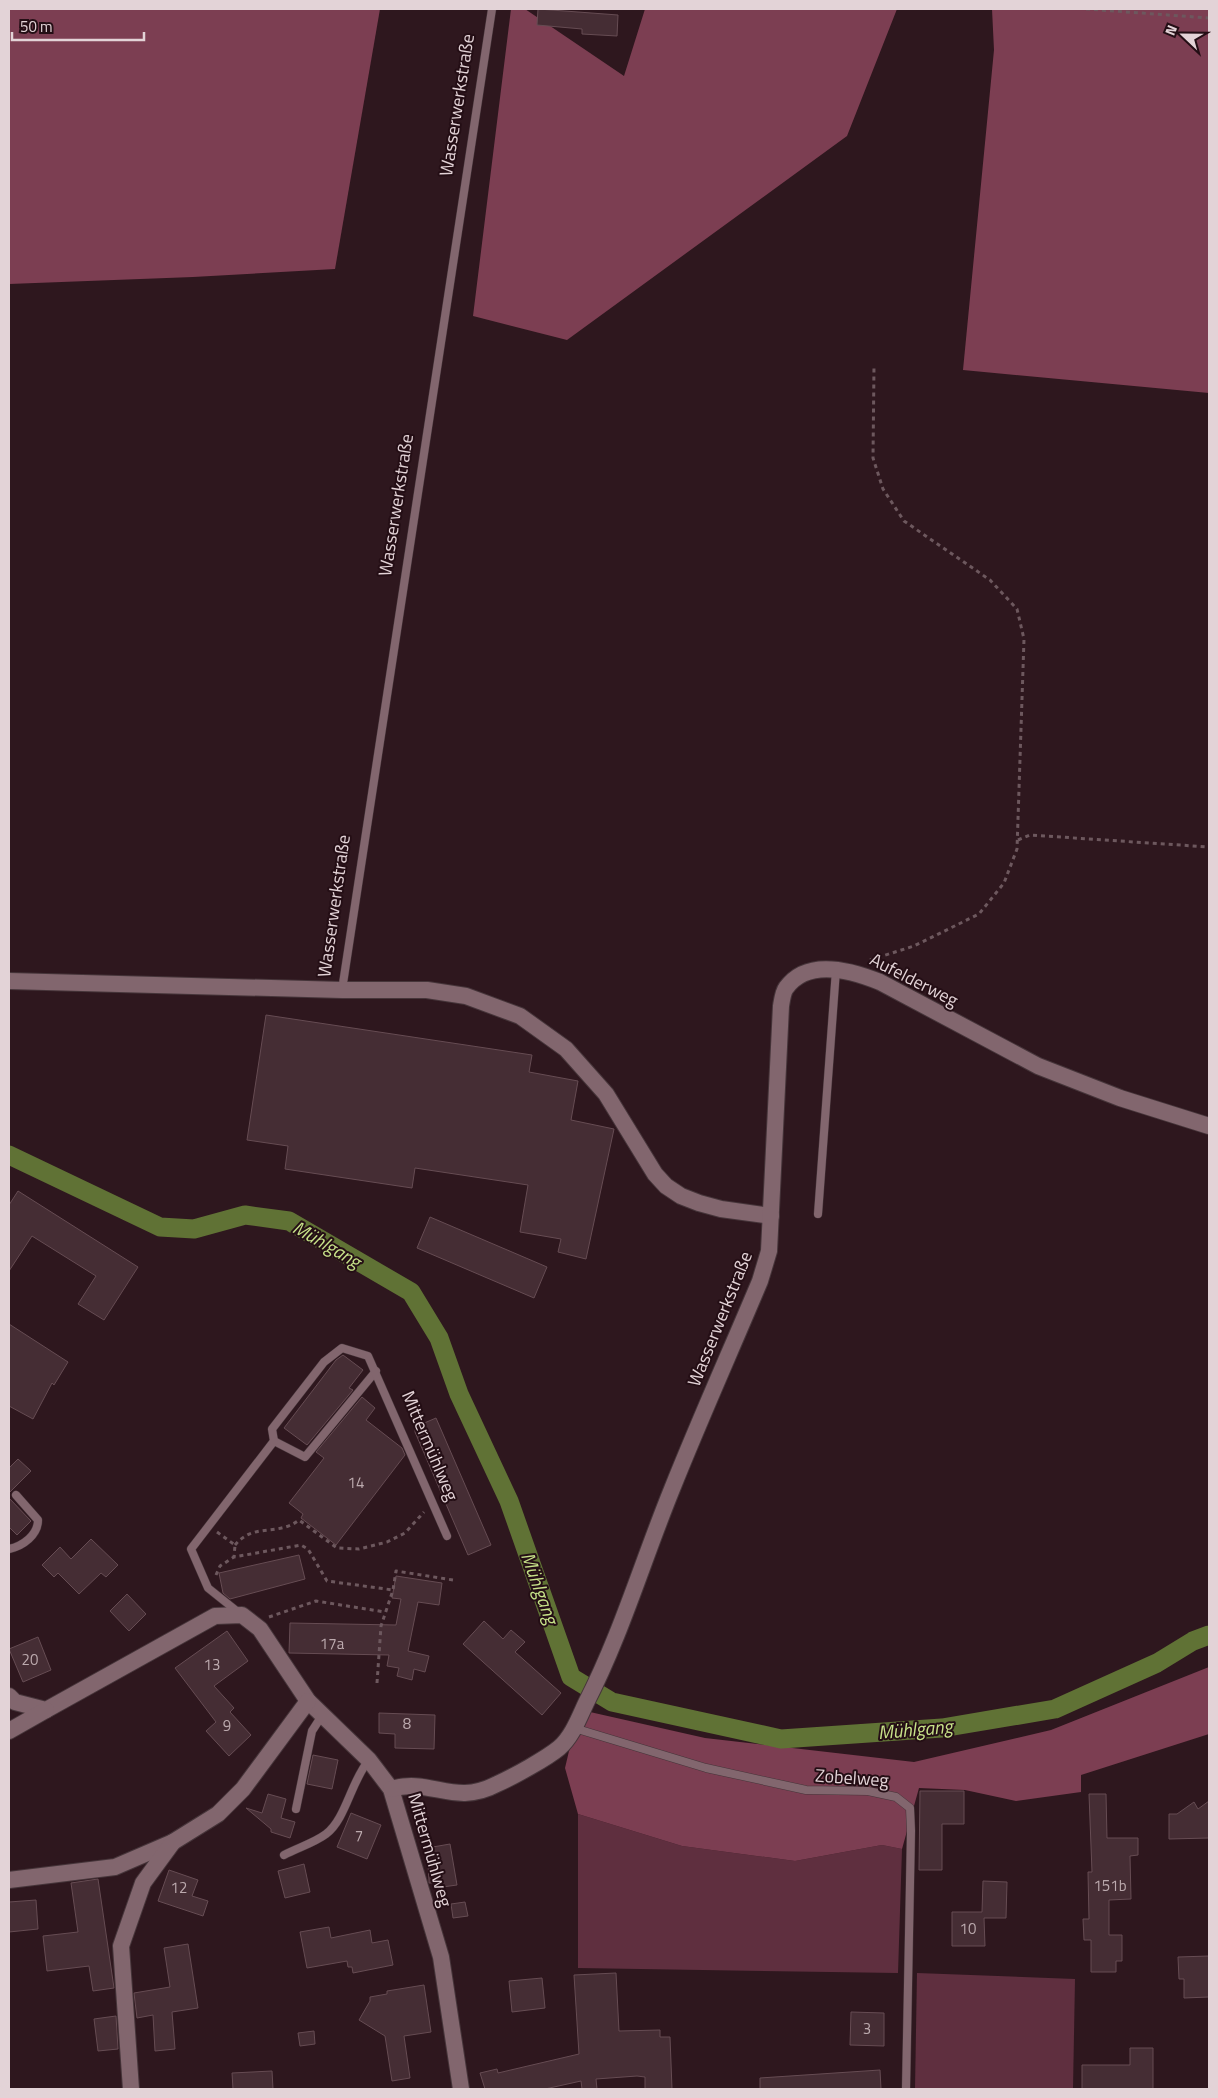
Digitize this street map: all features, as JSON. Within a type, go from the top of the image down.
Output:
[{"type":"street","name":"Aufelderweg","points":[[771,1216],[781,1006],[785,989],[793,980],[810,971],[836,970],[855,972],[880,982],[1038,1066],[1120,1098],[1209,1126]]},
{"type":"street","points":[[9,981],[342,990]]},
{"type":"street","name":"Wasserwerkstraße","points":[[342,990],[448,992],[466,996],[520,1016],[566,1049],[594,1079],[655,1174],[666,1186],[681,1196],[699,1203],[721,1209],[771,1216],[769,1251],[760,1280],[672,1489],[600,1676],[574,1728],[559,1748],[497,1785],[478,1793],[457,1794],[420,1786],[404,1785],[391,1789]]},
{"type":"street","points":[[9,1731],[215,1616],[247,1619]]},
{"type":"street","name":"Mittermühlweg","points":[[247,1619],[260,1629],[308,1701],[369,1760],[391,1789],[441,1957],[461,2089]]},
{"type":"street","points":[[9,1696],[16,1702],[46,1710]]},
{"type":"street","points":[[9,1880],[115,1867],[173,1842],[218,1814],[243,1789],[308,1701]]},
{"type":"street","points":[[131,2089],[121,1946],[143,1883],[173,1842]]},
{"type":"lane","name":"Wasserwerkstraße","points":[[342,990],[492,9]]},
{"type":"lane","points":[[818,1214],[836,970]]},
{"type":"lane","name":"Mittermühlweg","points":[[247,1619],[208,1588],[190,1549],[274,1442],[272,1429],[324,1362],[342,1348],[368,1356],[447,1536]]},
{"type":"lane","points":[[274,1442],[305,1457],[376,1371]]},
{"type":"lane","points":[[9,1549],[31,1537],[38,1527],[38,1520],[16,1495]]},
{"type":"lane","points":[[296,1809],[312,1731],[323,1714]]},
{"type":"lane","name":"Zobelweg","points":[[574,1728],[706,1768],[806,1790],[868,1791],[896,1796],[910,1808],[911,1850],[906,2089]]},
{"type":"lane","points":[[284,1855],[325,1835],[333,1828],[354,1782],[369,1760]]},
{"type":"path","points":[[1086,9],[1209,18]]},
{"type":"path","points":[[862,962],[914,946],[979,914],[1004,883],[1017,849],[1018,840],[1024,639],[1017,608],[990,580],[904,521],[883,489],[873,458],[874,366]]},
{"type":"path","points":[[1018,840],[1030,835],[1209,847]]},
{"type":"path","points":[[234,1557],[235,1545],[242,1536],[254,1532],[290,1527],[299,1520],[338,1548],[359,1548],[387,1542],[405,1533],[421,1514],[434,1507]]},
{"type":"path","points":[[208,1526],[235,1545]]},
{"type":"path","points":[[217,1596],[216,1575],[220,1566],[234,1557],[301,1545],[308,1549],[327,1581],[393,1590]]},
{"type":"path","points":[[377,1683],[381,1626],[393,1590],[396,1571],[453,1580]]},
{"type":"path","points":[[247,1619],[316,1600],[385,1612]]},
{"type":"shaded area","points":[[9,9],[380,9],[335,269],[9,284]]},
{"type":"shaded area","points":[[511,9],[525,9],[624,76],[645,9],[897,9],[847,136],[567,340],[473,316]]},
{"type":"shaded area","points":[[992,9],[1209,9],[1209,393],[963,370],[994,50]]},
{"type":"shaded area","points":[[1209,1667],[1209,1734],[1081,1775],[1081,1792],[1016,1801],[965,1790],[919,1788],[902,1849],[882,1845],[795,1861],[682,1846],[578,1814],[565,1768],[569,1751],[590,1712],[705,1738],[914,1762],[1051,1730]]},
{"type":"shaded area","points":[[578,1814],[682,1846],[795,1861],[882,1845],[902,1849],[898,1973],[578,1968]]},
{"type":"shaded area","points":[[917,1973],[1075,1979],[1073,2089],[915,2089]]},
{"type":"building","points":[[538,9],[618,15],[617,36],[582,34],[582,29],[537,25]]},
{"type":"building","points":[[266,1015],[532,1055],[529,1072],[578,1081],[571,1120],[614,1129],[586,1259],[558,1252],[561,1239],[520,1232],[528,1185],[415,1168],[412,1188],[285,1169],[288,1146],[247,1140]]},
{"type":"building","points":[[18,1191],[138,1267],[104,1320],[78,1304],[96,1276],[32,1236],[9,1271],[9,1205]]},
{"type":"building","points":[[430,1217],[547,1267],[534,1298],[417,1248]]},
{"type":"building","points":[[9,1324],[68,1362],[54,1385],[52,1383],[33,1419],[9,1406]]},
{"type":"building","points":[[343,1355],[363,1370],[349,1388],[353,1390],[307,1445],[284,1428],[336,1360]]},
{"type":"building","points":[[362,1397],[375,1408],[366,1420],[402,1448],[405,1455],[336,1545],[301,1518],[303,1514],[289,1503],[324,1458],[316,1452]]},
{"type":"building","points":[[436,1418],[491,1545],[468,1555],[415,1432],[415,1427]]},
{"type":"building","points":[[18,1459],[31,1471],[9,1493],[9,1468]]},
{"type":"building","points":[[9,1498],[31,1521],[17,1535],[9,1527]]},
{"type":"building","points":[[91,1539],[118,1565],[106,1577],[101,1573],[79,1594],[58,1573],[54,1577],[42,1565],[60,1547],[71,1559]]},
{"type":"building","points":[[299,1555],[305,1579],[230,1599],[223,1593],[219,1573]]},
{"type":"building","points":[[396,1576],[442,1583],[439,1605],[418,1602],[408,1651],[429,1656],[425,1672],[414,1669],[412,1680],[397,1676],[399,1668],[387,1666],[389,1655],[289,1653],[290,1623],[396,1625],[401,1599],[392,1598]]},
{"type":"building","points":[[127,1594],[146,1614],[129,1631],[110,1611]]},
{"type":"building","points":[[484,1621],[503,1639],[511,1630],[525,1642],[515,1652],[561,1693],[542,1715],[463,1644]]},
{"type":"building","points":[[227,1631],[248,1661],[214,1686],[234,1708],[230,1712],[251,1735],[229,1756],[206,1731],[216,1722],[175,1668]]},
{"type":"building","points":[[38,1637],[51,1670],[23,1682],[9,1649]]},
{"type":"building","points":[[379,1713],[435,1715],[434,1749],[395,1748],[395,1734],[379,1733]]},
{"type":"building","points":[[313,1755],[338,1760],[332,1789],[307,1784]]},
{"type":"building","points":[[920,1791],[964,1791],[964,1824],[942,1824],[942,1870],[919,1870]]},
{"type":"building","points":[[268,1794],[286,1799],[281,1818],[295,1822],[290,1838],[271,1832],[271,1829],[246,1808],[262,1813]]},
{"type":"building","points":[[1089,1794],[1106,1794],[1107,1838],[1138,1838],[1138,1855],[1130,1856],[1131,1899],[1109,1900],[1109,1935],[1122,1935],[1122,1961],[1116,1961],[1116,1972],[1091,1972],[1091,1940],[1084,1940],[1083,1919],[1089,1919],[1088,1872],[1092,1872]]},
{"type":"building","points":[[1209,1801],[1209,1838],[1169,1839],[1169,1814],[1177,1814],[1194,1802],[1198,1809]]},
{"type":"building","points":[[351,1813],[381,1825],[367,1859],[337,1847]]},
{"type":"building","points":[[450,1844],[457,1885],[435,1888],[434,1883],[429,1883],[427,1848]]},
{"type":"building","points":[[304,1864],[310,1892],[285,1898],[278,1871]]},
{"type":"building","points":[[169,1870],[198,1880],[192,1896],[208,1901],[203,1916],[158,1901]]},
{"type":"building","points":[[98,1879],[114,1988],[93,1991],[89,1966],[47,1971],[43,1936],[78,1932],[71,1883]]},
{"type":"building","points":[[983,1881],[1007,1882],[1006,1918],[984,1918],[985,1946],[952,1946],[952,1912],[982,1912]]},
{"type":"building","points":[[36,1900],[38,1929],[9,1932],[9,1902]]},
{"type":"building","points":[[465,1902],[468,1916],[453,1918],[451,1904]]},
{"type":"building","points":[[329,1927],[331,1938],[370,1930],[372,1943],[388,1940],[393,1965],[353,1973],[352,1967],[348,1967],[347,1961],[307,1968],[300,1932]]},
{"type":"building","points":[[188,1944],[198,2008],[172,2012],[175,2049],[155,2051],[153,2015],[137,2018],[134,1993],[170,1987],[164,1948]]},
{"type":"building","points":[[1209,1956],[1209,1997],[1184,1998],[1184,1979],[1179,1979],[1178,1957]]},
{"type":"building","points":[[616,1973],[619,2031],[660,2030],[660,2037],[670,2037],[672,2089],[645,2089],[645,2077],[637,2076],[596,2079],[597,2089],[582,2089],[581,2081],[545,2089],[485,2089],[480,2073],[497,2069],[498,2073],[579,2054],[574,1975]]},
{"type":"building","points":[[542,1978],[545,2008],[512,2012],[509,1981]]},
{"type":"building","points":[[424,1985],[431,2032],[404,2036],[410,2078],[392,2081],[385,2036],[359,2020],[370,2001],[370,1997],[387,1994],[387,1991]]},
{"type":"building","points":[[851,2012],[884,2013],[884,2046],[850,2045]]},
{"type":"building","points":[[116,2016],[118,2049],[98,2051],[94,2019]]},
{"type":"building","points":[[314,2031],[315,2044],[300,2046],[298,2033]]},
{"type":"building","points":[[1130,2048],[1153,2048],[1153,2089],[1082,2089],[1082,2065],[1130,2065]]},
{"type":"building","points":[[880,2070],[881,2089],[760,2089],[760,2078]]},
{"type":"building","points":[[272,2071],[273,2089],[233,2089],[232,2073]]},
{"type":"waterway","name":"Mühlgang","points":[[9,1155],[160,1227],[194,1229],[245,1215],[289,1221],[411,1292],[439,1338],[459,1394],[509,1501],[571,1677],[612,1702],[781,1739],[942,1728],[1055,1709],[1157,1663],[1193,1641],[1209,1635]]}]
